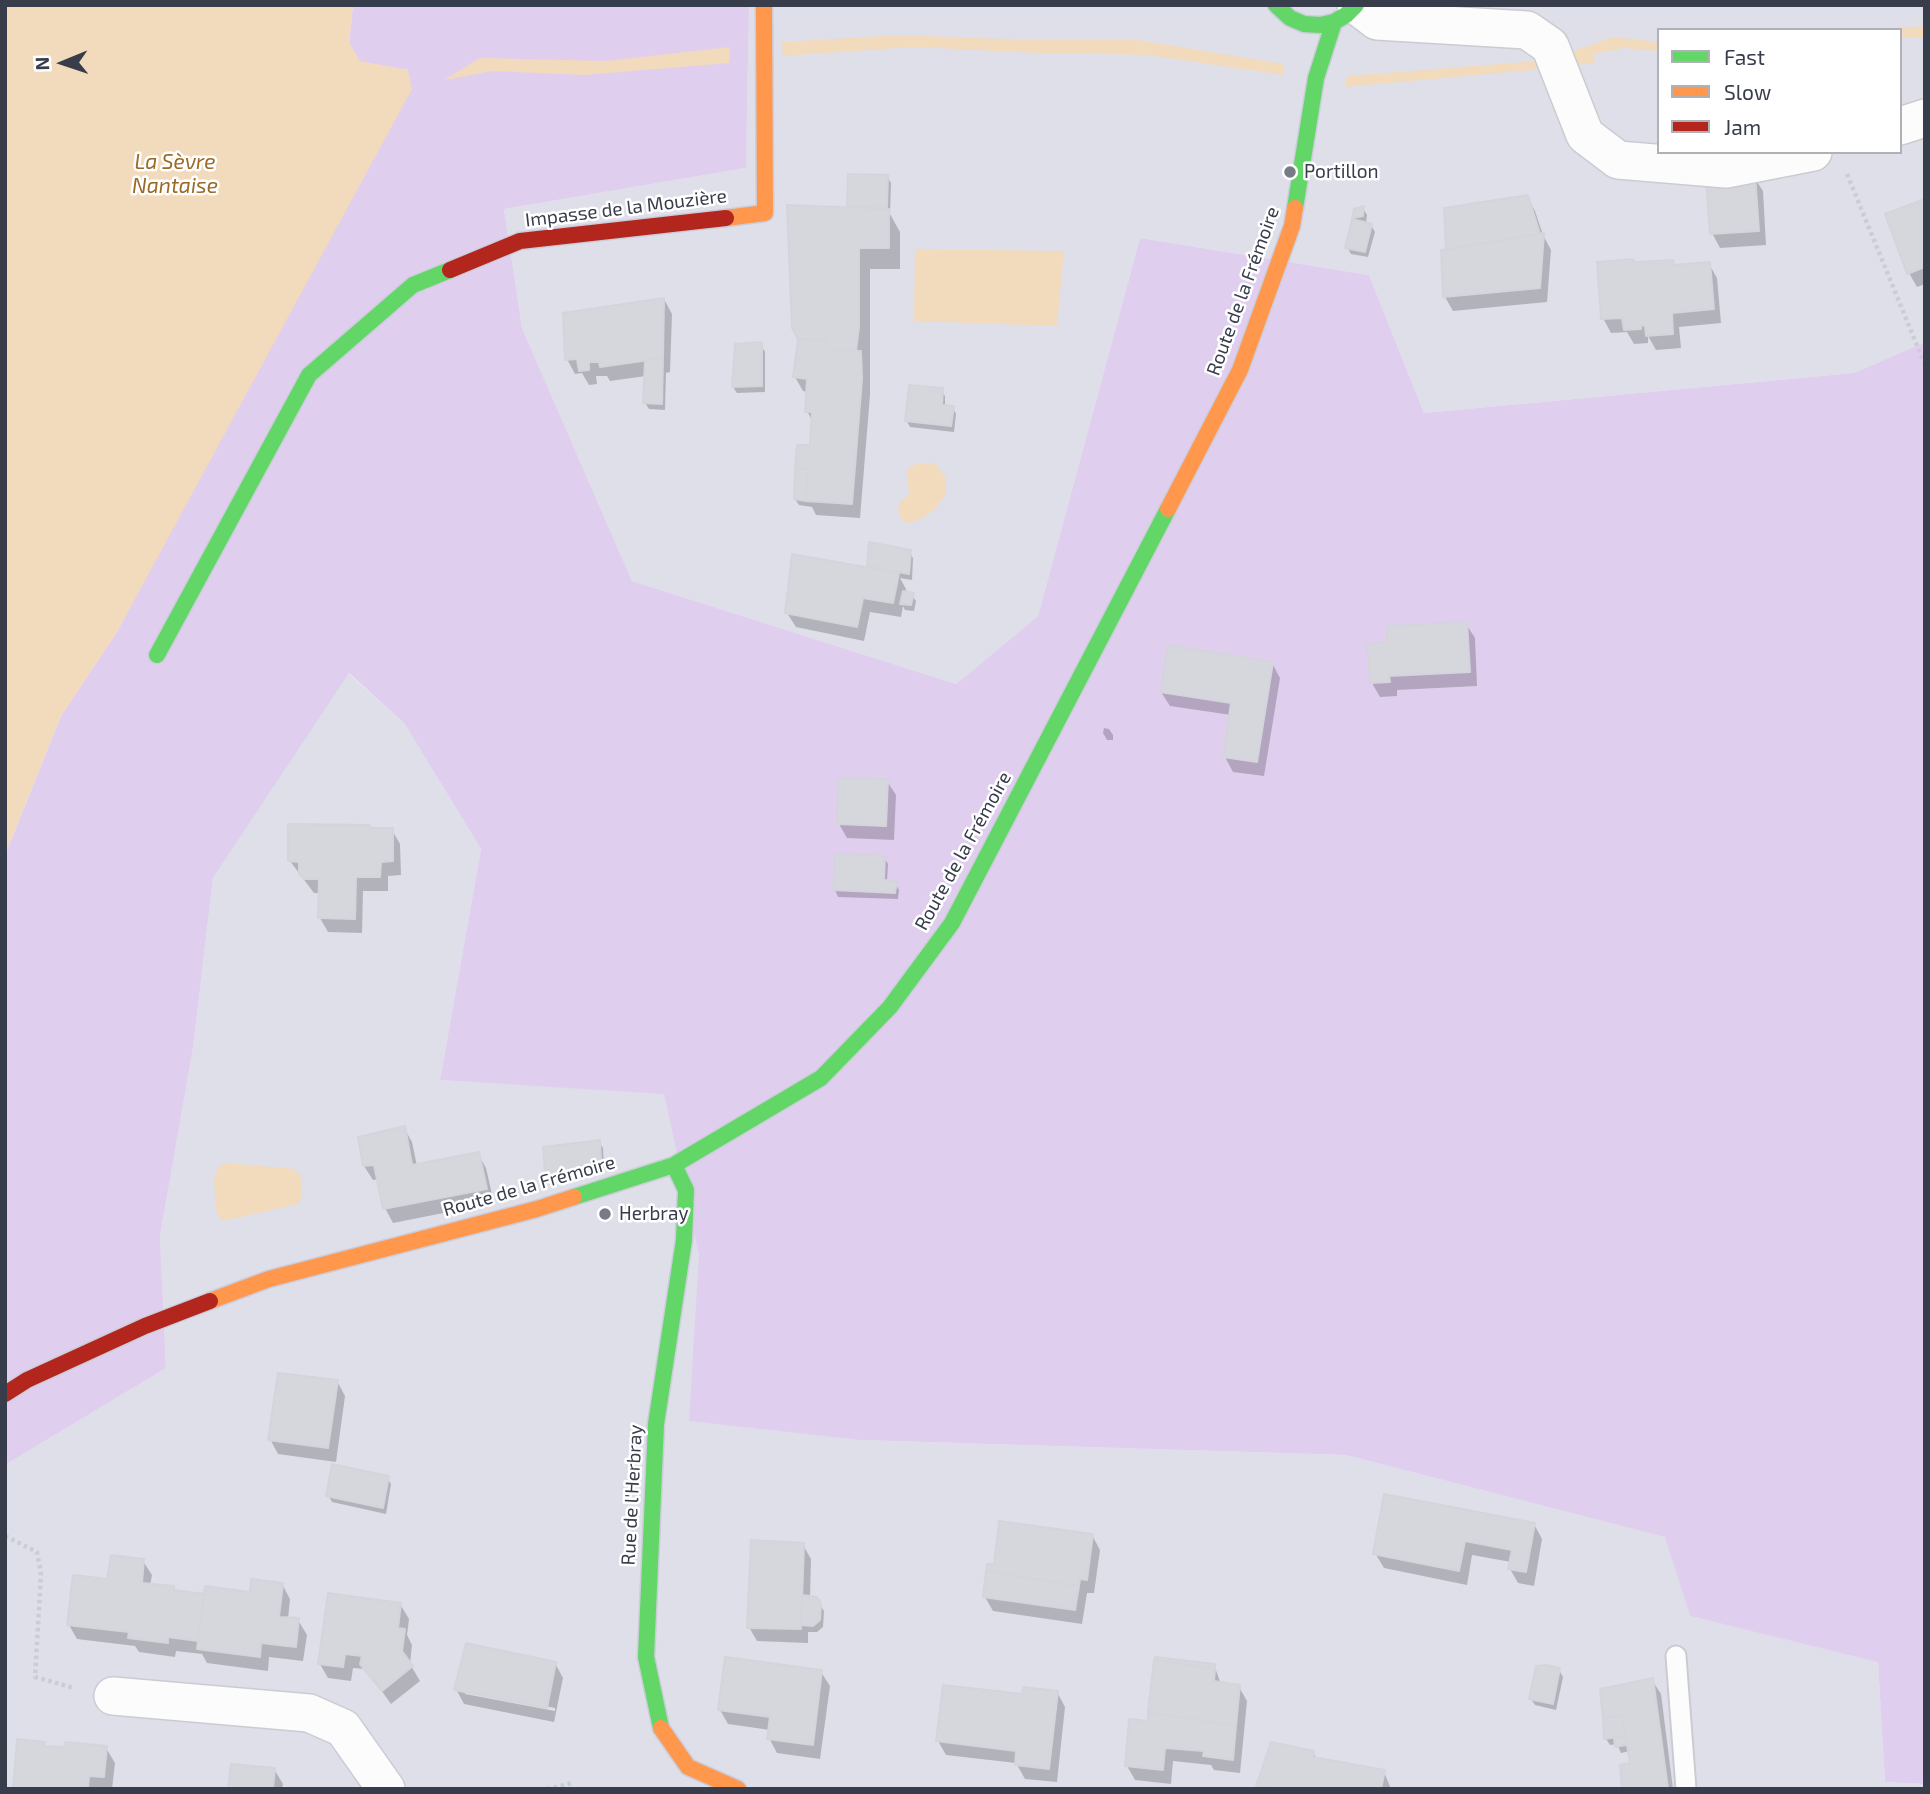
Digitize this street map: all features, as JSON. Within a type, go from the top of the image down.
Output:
[{"type":"street","name":"Impasse de la Mouzière","points":[[157,656],[309,375],[413,285],[520,242],[765,213],[764,5]]},
{"type":"street","points":[[1276,5],[1307,38],[1320,25],[1345,14],[1377,22],[1527,30],[1550,46],[1585,135],[1618,160],[1726,169],[1828,158]]},
{"type":"street","name":"Route de la Frémoire","points":[[5,1394],[27,1380],[145,1326],[269,1279],[537,1209],[674,1165],[821,1078],[890,1007],[952,923],[1240,370],[1292,226],[1316,78],[1345,14]]},
{"type":"street","name":"Route de la Frémoire","points":[[1307,38],[1316,78]]},
{"type":"street","points":[[1902,125],[1925,118]]},
{"type":"street","name":"Rue de l'Herbray","points":[[674,1165],[686,1190],[684,1240],[656,1424],[646,1657],[659,1725],[688,1767],[738,1789]]},
{"type":"street","points":[[113,1696],[309,1713],[343,1728],[386,1789]]},
{"type":"lane","points":[[1676,1656],[1686,1789]]},
{"type":"path","points":[[1828,158],[1925,365]]},
{"type":"path","points":[[5,1536],[37,1552],[41,1574],[35,1677],[113,1696]]},
{"type":"path","points":[[547,1789],[573,1783]]},
{"type":"shaded area","points":[[353,5],[749,5],[746,168],[504,209],[522,328],[632,581],[956,684],[1038,616],[1140,238],[1369,275],[1424,413],[1854,373],[1925,342],[1925,1784],[1885,1782],[1878,1662],[1690,1616],[1665,1537],[1346,1455],[861,1440],[689,1421],[699,1256],[664,1094],[440,1080],[481,849],[404,723],[349,673],[213,878],[193,1048],[160,1236],[166,1368],[5,1465],[5,855],[61,716],[117,632],[408,70],[360,62],[349,43]]},
{"type":"shaded area","points":[[749,5],[1925,5],[1925,342],[1854,373],[1424,413],[1369,275],[1140,238],[1038,616],[956,684],[632,581],[522,328],[504,209],[746,168]]},
{"type":"shaded area","points":[[348,673],[404,723],[481,849],[440,1080],[664,1093],[699,1256],[861,1440],[1346,1455],[1666,1537],[1690,1616],[1878,1661],[1885,1782],[1925,1784],[1925,1789],[5,1789],[5,1465],[166,1368],[160,1236],[193,1048],[213,878]]},
{"type":"water","name":"La Sèvre Nantaise","points":[[5,5],[353,5],[349,43],[360,61],[408,70],[412,89],[117,632],[61,716],[5,855]]},
{"type":"water","points":[[1925,26],[1925,37],[1902,38],[1902,28],[1886,28]]},
{"type":"water","points":[[900,35],[1030,40],[1138,40],[1284,64],[1283,75],[1148,55],[913,47],[783,56],[782,42]]},
{"type":"water","points":[[1613,37],[1657,42],[1657,51],[1624,48],[1594,54],[1595,63],[1577,65],[1568,53]]},
{"type":"water","points":[[730,47],[729,63],[584,75],[493,71],[444,80],[480,58],[606,61]]},
{"type":"water","points":[[1538,61],[1544,69],[1345,87],[1347,76]]},
{"type":"water","points":[[915,249],[1064,251],[1057,326],[914,321]]},
{"type":"water","points":[[935,463],[946,478],[945,496],[934,510],[919,520],[908,523],[900,518],[898,505],[909,494],[907,469],[916,464]]},
{"type":"water","points":[[225,1163],[295,1169],[301,1177],[301,1199],[298,1204],[223,1221],[216,1211],[214,1178],[218,1168]]},
{"type":"building","points":[[848,174],[888,175],[887,208],[847,207]]},
{"type":"building","points":[[1755,175],[1759,231],[1710,234],[1706,180]]},
{"type":"building","points":[[1528,195],[1540,234],[1446,250],[1444,208]]},
{"type":"building","points":[[1925,199],[1925,267],[1907,274],[1885,214]]},
{"type":"building","points":[[787,205],[889,209],[889,248],[859,248],[859,327],[856,351],[826,350],[827,340],[798,339],[792,328]]},
{"type":"building","points":[[1364,206],[1363,216],[1352,218],[1354,209]]},
{"type":"building","points":[[1352,219],[1372,224],[1365,252],[1345,248]]},
{"type":"building","points":[[1544,233],[1540,288],[1443,297],[1441,250]]},
{"type":"building","points":[[1632,259],[1635,262],[1673,260],[1674,265],[1710,262],[1714,309],[1672,313],[1673,334],[1646,336],[1645,326],[1641,325],[1641,329],[1624,330],[1622,318],[1601,319],[1597,262]]},
{"type":"building","points":[[664,298],[663,358],[600,367],[599,362],[589,362],[589,370],[579,371],[577,359],[565,360],[563,313]]},
{"type":"building","points":[[798,339],[827,340],[826,350],[861,351],[862,379],[852,504],[806,501],[808,469],[795,469],[797,445],[810,445],[812,412],[805,412],[807,379],[793,377]]},
{"type":"building","points":[[760,342],[762,386],[732,387],[735,344]]},
{"type":"building","points":[[663,358],[662,404],[643,403],[645,361]]},
{"type":"building","points":[[909,385],[943,388],[942,405],[954,406],[951,426],[905,421]]},
{"type":"building","points":[[795,469],[808,469],[806,501],[794,499]]},
{"type":"building","points":[[869,542],[911,550],[909,574],[867,566]]},
{"type":"building","points":[[792,554],[899,573],[893,603],[863,598],[857,627],[785,613]]},
{"type":"building","points":[[903,591],[914,593],[911,605],[900,604]]},
{"type":"building","points":[[1467,622],[1470,672],[1389,676],[1390,682],[1370,683],[1367,644],[1387,642],[1387,626]]},
{"type":"building","points":[[1168,645],[1273,662],[1257,762],[1223,757],[1231,703],[1160,692]]},
{"type":"building","points":[[838,778],[888,779],[886,826],[837,824]]},
{"type":"building","points":[[288,824],[370,825],[370,828],[393,828],[393,861],[381,862],[380,877],[356,877],[355,919],[318,918],[319,879],[304,879],[299,874],[299,862],[288,861]]},
{"type":"building","points":[[835,854],[885,856],[884,880],[897,881],[895,893],[833,890]]},
{"type":"building","points":[[405,1126],[412,1165],[479,1152],[487,1189],[383,1209],[374,1165],[363,1166],[358,1137]]},
{"type":"building","points":[[600,1140],[601,1161],[545,1176],[543,1147]]},
{"type":"building","points":[[278,1373],[338,1380],[328,1448],[268,1440]]},
{"type":"building","points":[[332,1464],[389,1476],[383,1508],[326,1496]]},
{"type":"building","points":[[1384,1494],[1535,1523],[1526,1572],[1508,1569],[1512,1550],[1465,1541],[1459,1571],[1373,1554]]},
{"type":"building","points":[[999,1521],[1093,1534],[1087,1580],[1080,1579],[1079,1586],[986,1571],[987,1564],[994,1564]]},
{"type":"building","points":[[751,1540],[804,1543],[801,1629],[747,1628]]},
{"type":"building","points":[[111,1555],[144,1559],[142,1583],[174,1586],[174,1590],[204,1594],[198,1641],[168,1637],[168,1643],[128,1638],[129,1632],[67,1625],[73,1575],[107,1579]]},
{"type":"building","points":[[986,1571],[1079,1586],[1075,1610],[983,1597]]},
{"type":"building","points":[[251,1579],[283,1583],[279,1617],[299,1618],[296,1647],[261,1643],[260,1657],[197,1649],[205,1586],[250,1592]]},
{"type":"building","points":[[328,1593],[401,1603],[398,1628],[405,1629],[402,1651],[413,1666],[382,1691],[360,1664],[362,1656],[345,1654],[343,1667],[318,1664]]},
{"type":"building","points":[[802,1595],[817,1597],[821,1603],[820,1620],[813,1626],[800,1625]]},
{"type":"building","points":[[466,1643],[556,1662],[547,1708],[454,1690]]},
{"type":"building","points":[[725,1657],[822,1670],[813,1745],[767,1739],[770,1717],[718,1710]]},
{"type":"building","points":[[1155,1657],[1215,1664],[1215,1669],[1154,1660]]},
{"type":"building","points":[[1154,1660],[1215,1669],[1214,1681],[1240,1685],[1236,1726],[1148,1712]]},
{"type":"building","points":[[1536,1666],[1560,1668],[1553,1704],[1529,1699]]},
{"type":"building","points":[[1653,1678],[1668,1789],[1622,1789],[1620,1765],[1630,1763],[1622,1715],[1603,1719],[1600,1689]]},
{"type":"building","points":[[943,1685],[1022,1694],[1023,1687],[1058,1691],[1049,1769],[1015,1765],[1016,1751],[936,1741]]},
{"type":"building","points":[[1148,1712],[1236,1726],[1233,1760],[1203,1756],[1204,1751],[1165,1748],[1163,1770],[1125,1766],[1129,1719],[1148,1721]]},
{"type":"building","points":[[1622,1715],[1625,1736],[1604,1739],[1603,1719]]},
{"type":"building","points":[[1625,1736],[1626,1745],[1615,1747],[1614,1738]]},
{"type":"building","points":[[17,1739],[45,1742],[44,1746],[64,1747],[65,1742],[107,1746],[104,1777],[89,1776],[88,1789],[13,1789]]},
{"type":"building","points":[[1271,1742],[1314,1751],[1313,1757],[1385,1770],[1381,1789],[1271,1789],[1256,1786]]},
{"type":"building","points":[[231,1764],[275,1768],[273,1789],[228,1789]]},
{"type":"traffic: fast","points":[[1276,5],[1290,18],[1304,24],[1320,25],[1334,22],[1356,5]]},
{"type":"traffic: fast","points":[[1295,208],[1316,78],[1334,22]]},
{"type":"traffic: fast","points":[[157,655],[309,375],[413,285],[450,270]]},
{"type":"traffic: fast","points":[[574,1197],[674,1165],[821,1078],[890,1007],[952,923],[1168,509]]},
{"type":"traffic: fast","points":[[661,1728],[646,1657],[656,1424],[684,1240],[686,1190],[674,1165]]},
{"type":"traffic: slow","points":[[726,218],[765,213],[764,5]]},
{"type":"traffic: slow","points":[[1168,509],[1240,370],[1292,226],[1295,208]]},
{"type":"traffic: slow","points":[[210,1301],[269,1279],[574,1197]]},
{"type":"traffic: slow","points":[[661,1728],[688,1767],[738,1789]]},
{"type":"traffic: jam","points":[[450,270],[520,241],[726,218]]},
{"type":"traffic: jam","points":[[5,1394],[27,1380],[145,1326],[210,1301]]},
{"type":"place","name":"Portillon","points":[[1290,172]]},
{"type":"place","name":"Herbray","points":[[605,1214]]}]
